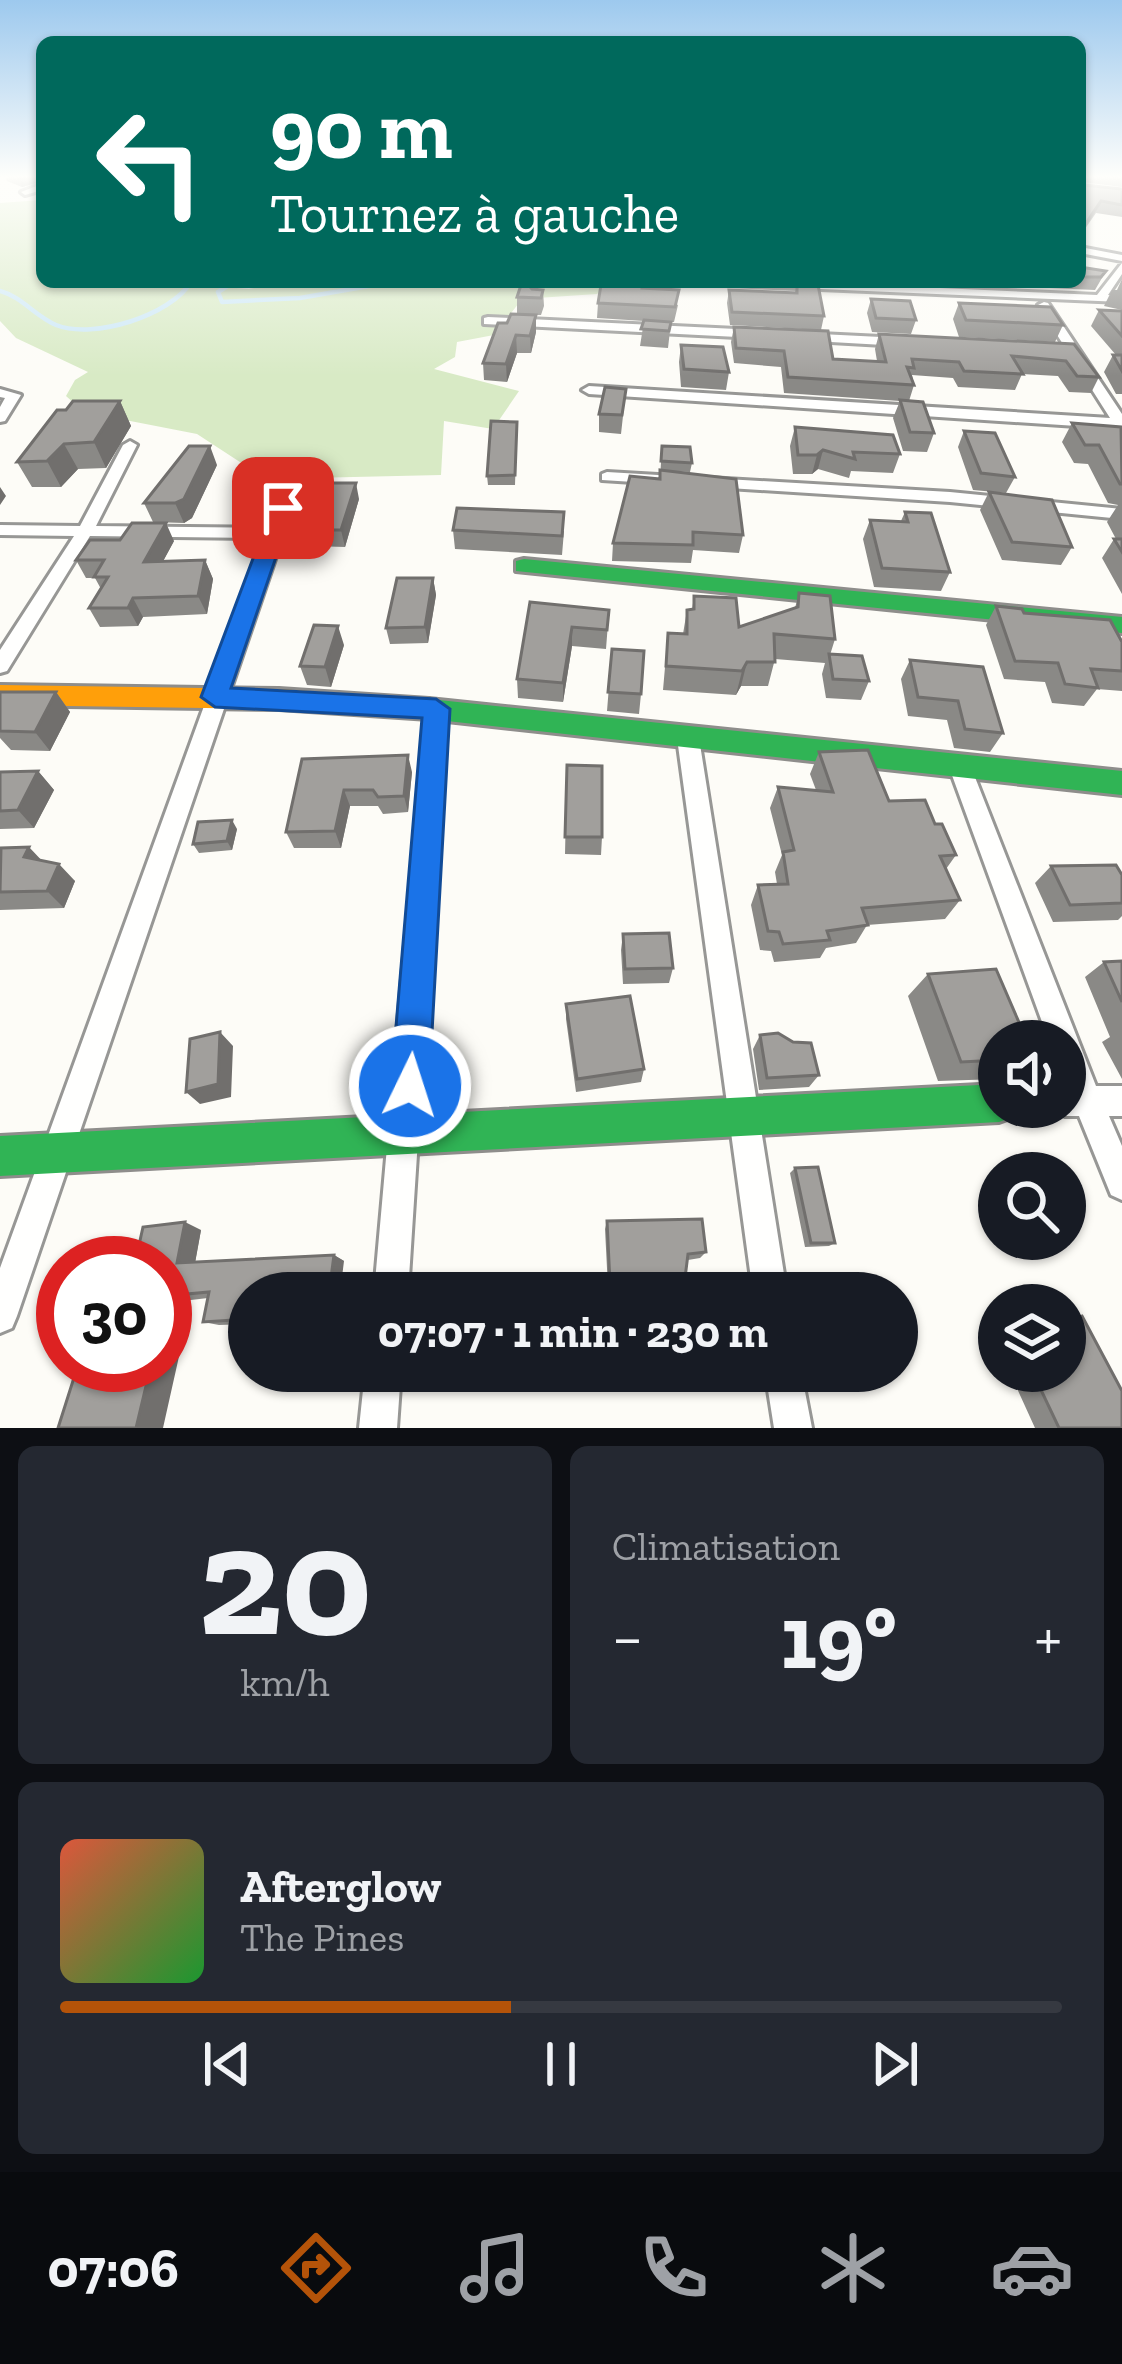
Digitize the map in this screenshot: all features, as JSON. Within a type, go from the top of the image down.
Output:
[{"type":"street","points":[[1086,252],[1122,262],[1100,298]]},
{"type":"street","points":[[972,288],[1122,299]]},
{"type":"street","points":[[1036,296],[1078,351],[1122,424]]},
{"type":"street","points":[[488,321],[772,335]]},
{"type":"street","points":[[794,336],[926,344]]},
{"type":"street","points":[[1056,350],[1078,351]]},
{"type":"street","points":[[589,390],[1122,424]]},
{"type":"street","points":[[0,393],[14,395],[0,418]]},
{"type":"street","points":[[0,666],[86,528],[130,445]]},
{"type":"street","points":[[607,477],[950,497],[1122,514]]},
{"type":"street","points":[[0,1316],[293,483]]},
{"type":"street","points":[[0,530],[272,533]]},
{"type":"street","points":[[524,566],[1122,625]]},
{"type":"street","points":[[0,695],[215,697],[436,709],[1122,783]]},
{"type":"street","points":[[393,1272],[436,709]]},
{"type":"street","points":[[688,738],[766,1272]]},
{"type":"street","points":[[960,767],[1055,1020]]},
{"type":"street","points":[[1086,1100],[1122,1101]]},
{"type":"street","points":[[0,1156],[978,1104]]},
{"type":"street","points":[[1086,1120],[1122,1184]]},
{"type":"street","points":[[378,1428],[381,1392]]},
{"type":"street","points":[[787,1392],[793,1428]]},
{"type":"green space","points":[[0,243],[36,243],[36,288],[606,288],[597,294],[522,299],[494,335],[457,342],[455,357],[434,369],[519,391],[493,429],[444,421],[441,475],[266,479],[197,434],[84,412],[66,396],[75,380],[88,372],[16,338],[0,321]]},
{"type":"building","points":[[1086,268],[1106,271],[1101,277],[1086,277]]},
{"type":"building","points":[[520,288],[543,290],[541,298],[517,297]]},
{"type":"building","points":[[600,288],[679,290],[675,307],[598,303]]},
{"type":"building","points":[[797,288],[819,288],[824,316],[732,312],[729,290],[797,293]]},
{"type":"building","points":[[871,299],[910,301],[916,320],[876,318]]},
{"type":"building","points":[[959,303],[1051,307],[1063,325],[966,320]]},
{"type":"building","points":[[1099,310],[1122,311],[1122,336]]},
{"type":"building","points":[[511,314],[536,315],[530,336],[516,335],[506,364],[483,363],[498,323],[507,323]]},
{"type":"building","points":[[644,320],[671,322],[669,331],[641,329]]},
{"type":"building","points":[[734,327],[828,331],[833,359],[886,362],[879,334],[1074,344],[1099,377],[1077,376],[1066,361],[1012,356],[1023,374],[964,371],[959,362],[912,359],[914,368],[907,367],[914,385],[788,377],[784,351],[736,348]]},
{"type":"building","points":[[681,345],[723,347],[729,372],[684,369]]},
{"type":"building","points":[[605,387],[626,389],[622,415],[599,414]]},
{"type":"building","points":[[900,400],[923,402],[934,433],[910,432]]},
{"type":"building","points":[[73,401],[120,401],[94,442],[64,444],[47,461],[17,462],[57,410],[66,410]]},
{"type":"building","points":[[491,421],[517,422],[515,475],[487,476]]},
{"type":"building","points":[[1072,423],[1121,427],[1122,484],[1099,445],[1085,445]]},
{"type":"building","points":[[795,427],[893,435],[900,454],[853,452],[855,459],[823,450],[817,455],[798,455]]},
{"type":"building","points":[[964,431],[995,433],[1015,477],[981,473]]},
{"type":"building","points":[[189,446],[210,446],[184,499],[144,503]]},
{"type":"building","points":[[662,446],[690,447],[692,463],[661,461]]},
{"type":"building","points":[[660,470],[736,479],[743,535],[693,532],[693,545],[613,543],[630,476],[660,479]]},
{"type":"building","points":[[324,483],[356,483],[341,530],[307,530]]},
{"type":"building","points":[[989,492],[1052,500],[1072,547],[1012,542]]},
{"type":"building","points":[[457,508],[564,512],[562,536],[453,530]]},
{"type":"building","points":[[905,512],[931,513],[950,572],[882,568],[870,520],[908,522]]},
{"type":"building","points":[[132,523],[166,523],[144,562],[205,560],[198,596],[133,598],[128,608],[89,608],[108,577],[94,577],[104,560],[76,560],[90,540],[120,540]]},
{"type":"building","points":[[397,578],[433,578],[425,627],[386,628]]},
{"type":"building","points":[[799,593],[830,596],[835,639],[774,634],[775,662],[747,662],[742,671],[666,666],[668,633],[687,634],[687,610],[694,609],[694,596],[736,598],[739,627],[798,607]]},
{"type":"building","points":[[530,602],[609,610],[607,630],[572,627],[563,683],[517,679]]},
{"type":"building","points":[[996,606],[1110,620],[1122,642],[1122,671],[1091,669],[1098,688],[1065,684],[1058,663],[1015,661]]},
{"type":"building","points":[[314,625],[338,626],[325,667],[300,666]]},
{"type":"building","points":[[612,649],[644,651],[641,694],[608,692]]},
{"type":"building","points":[[829,654],[862,656],[869,681],[833,679]]},
{"type":"building","points":[[910,660],[983,667],[1003,733],[965,729],[958,701],[918,697]]},
{"type":"building","points":[[0,692],[56,692],[35,732],[0,731]]},
{"type":"building","points":[[868,750],[889,801],[925,800],[935,824],[942,824],[956,855],[940,856],[960,900],[862,908],[868,925],[827,931],[830,940],[783,944],[779,932],[768,931],[758,885],[788,884],[783,852],[794,850],[778,787],[833,792],[819,752]]},
{"type":"building","points":[[408,755],[404,796],[344,790],[335,831],[286,832],[302,759]]},
{"type":"building","points":[[567,765],[602,766],[602,837],[565,837]]},
{"type":"building","points":[[38,771],[18,810],[0,811],[0,772]]},
{"type":"building","points":[[232,820],[227,841],[193,844],[198,822]]},
{"type":"building","points":[[29,847],[24,857],[59,864],[47,891],[0,892],[1,848]]},
{"type":"building","points":[[1116,865],[1122,875],[1122,903],[1070,905],[1051,866]]},
{"type":"building","points":[[669,933],[673,968],[625,969],[623,934]]},
{"type":"building","points":[[1122,961],[1122,1002],[1104,962]]},
{"type":"building","points":[[996,969],[1018,1020],[978,1020],[978,1061],[961,1062],[928,974]]},
{"type":"building","points":[[630,996],[644,1069],[577,1079],[566,1004]]},
{"type":"building","points":[[220,1032],[218,1084],[186,1092],[190,1039]]},
{"type":"building","points":[[778,1033],[793,1042],[811,1043],[819,1075],[767,1078],[760,1035]]},
{"type":"building","points":[[818,1167],[835,1243],[811,1243],[795,1168]]},
{"type":"building","points":[[702,1219],[706,1252],[688,1254],[686,1272],[609,1272],[607,1221]]},
{"type":"building","points":[[185,1222],[182,1236],[141,1236],[143,1227]]},
{"type":"building","points":[[334,1255],[332,1272],[228,1272],[228,1320],[203,1322],[209,1292],[192,1294],[192,1262]]},
{"type":"building","points":[[1086,1324],[1122,1391],[1122,1428],[1059,1428],[1042,1392],[1086,1392]]},
{"type":"building","points":[[69,1392],[145,1392],[136,1428],[58,1428]]},
{"type":"waterway","points":[[0,291],[56,325],[90,329],[150,314],[186,288]]},
{"type":"waterway","points":[[224,288],[218,292],[222,302],[300,298],[358,288]]},
{"type":"traffic: fast","points":[[524,566],[1122,625]]},
{"type":"traffic: fast","points":[[429,709],[1122,783]]},
{"type":"traffic: fast","points":[[0,1156],[978,1104]]},
{"type":"traffic: slow","points":[[0,695],[279,699],[429,709]]},
{"type":"route","points":[[283,508],[215,697],[436,709],[410,1086]]}]
